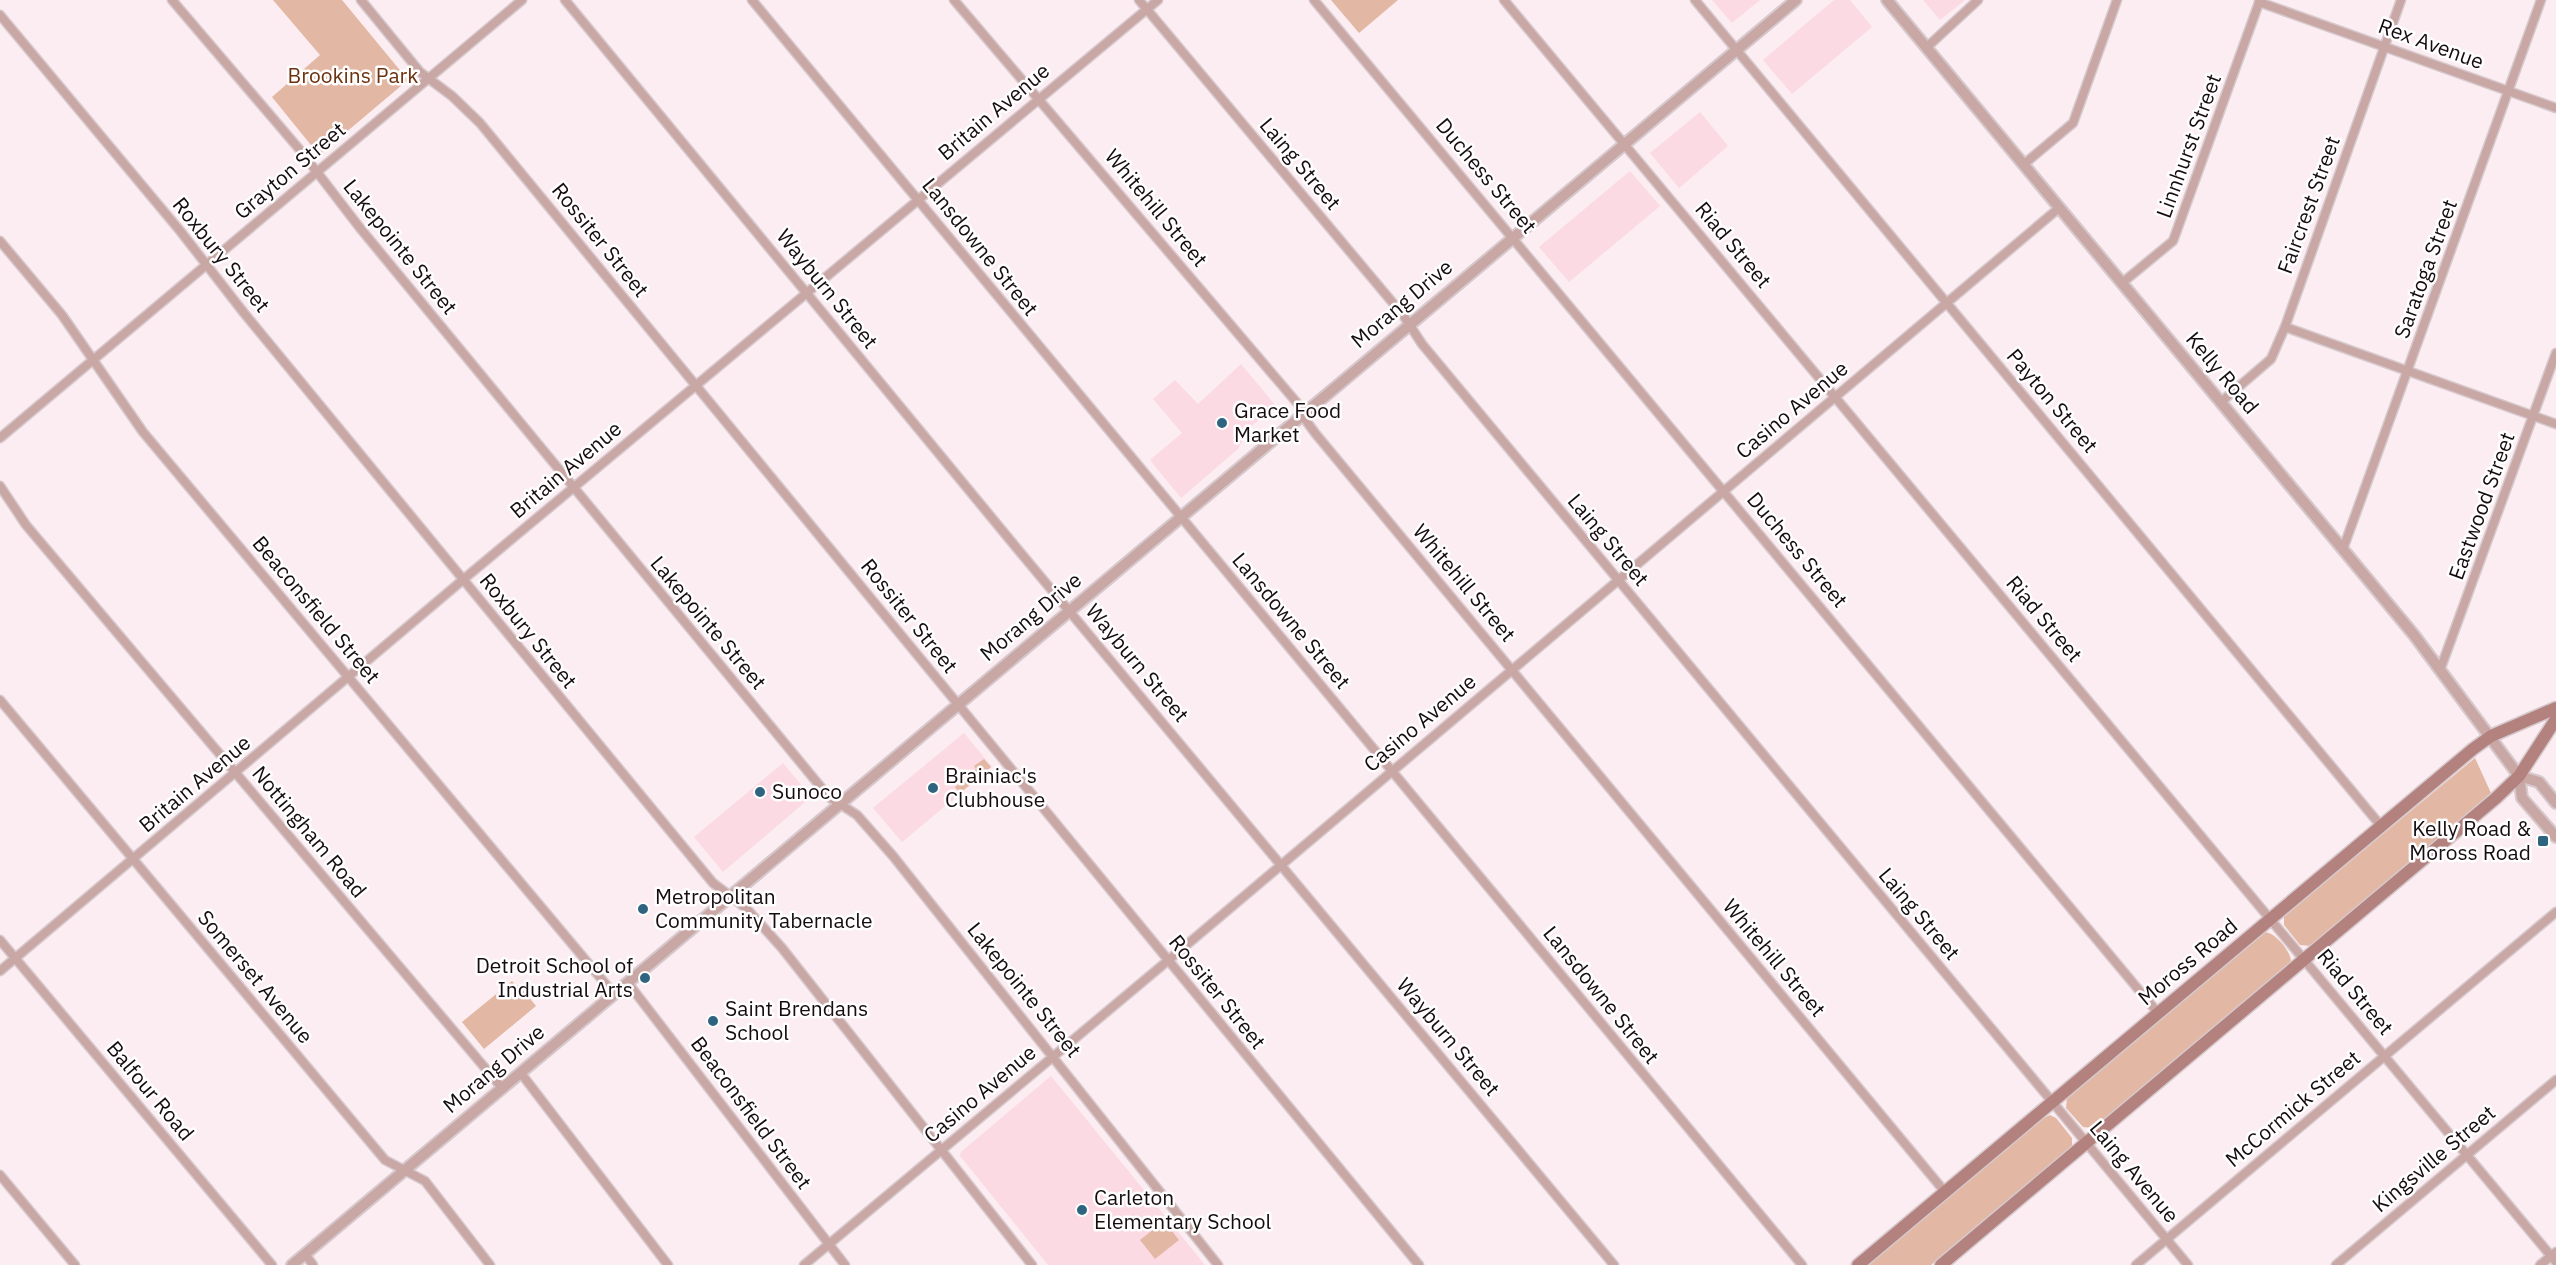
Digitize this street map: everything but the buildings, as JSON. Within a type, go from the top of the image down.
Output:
[{"type":"main road","name":"Moross Road","points":[[1858,1265],[2380,826],[2491,736],[2556,708]]},
{"type":"main road","points":[[1941,1265],[2496,798],[2519,776],[2556,719]]},
{"type":"street","name":"Lakepointe Street","points":[[172,0],[316,171],[573,488],[829,797],[857,815],[893,856],[1218,1265]]},
{"type":"street","name":"Rossiter Street","points":[[361,0],[420,72],[429,77],[480,123],[1419,1265]]},
{"type":"street","name":"Grayton Street","points":[[0,438],[522,0]]},
{"type":"street","name":"Wayburn Street","points":[[565,0],[1614,1265]]},
{"type":"street","name":"Lansdowne Street","points":[[752,0],[1802,1265]]},
{"type":"street","name":"Whitehill Street","points":[[954,0],[1298,404],[1302,416],[1945,1192]]},
{"type":"street","name":"Laing Street","points":[[1138,0],[1403,315],[1415,335],[2052,1102]]},
{"type":"street","name":"Britain Avenue","points":[[0,971],[463,580],[1158,0]]},
{"type":"street","name":"Duchess Street","points":[[1314,0],[1513,236],[2158,1013]]},
{"type":"street","name":"Riad Street","points":[[1504,0],[2384,1056],[2554,1256]]},
{"type":"street","name":"Payton Street","points":[[1695,0],[2380,826]]},
{"type":"street","name":"Morang Drive","points":[[292,1265],[1302,416],[1624,142],[1796,0]]},
{"type":"street","name":"Kelly Road","points":[[1887,0],[2343,549],[2491,736],[2519,776],[2523,798],[2554,832]]},
{"type":"street","points":[[1926,48],[1978,0]]},
{"type":"street","points":[[2023,165],[2073,123],[2116,0]]},
{"type":"street","name":"Faircrest Street","points":[[2221,402],[2271,359],[2285,327],[2401,0]]},
{"type":"street","name":"Saratoga Street","points":[[2343,549],[2541,0]]},
{"type":"street","name":"Rex Avenue","points":[[2260,1],[2556,108]]},
{"type":"street","name":"Linnhurst Street","points":[[2122,283],[2173,241],[2260,1]]},
{"type":"street","name":"Roxbury Street","points":[[0,15],[713,883],[746,908],[782,948],[1032,1265]]},
{"type":"street","name":"Casino Avenue","points":[[804,1265],[2059,208]]},
{"type":"street","name":"Beaconsfield Street","points":[[0,241],[62,315],[142,432],[614,994]]},
{"type":"street","points":[[2285,327],[2556,424]]},
{"type":"street","name":"Eastwood Street","points":[[2440,670],[2556,353]]},
{"type":"street","name":"Nottingham Road","points":[[0,486],[26,525],[502,1088]]},
{"type":"street","name":"Somerset Avenue","points":[[0,700],[385,1160],[425,1180],[490,1265]]},
{"type":"street","name":"Kelly Road","points":[[2519,776],[2539,782],[2556,803]]},
{"type":"street","name":"McCormick Street","points":[[2136,1265],[2556,912]]},
{"type":"street","name":"Balfour Road","points":[[0,939],[272,1265]]},
{"type":"street","name":"Beaconsfield Street","points":[[628,983],[845,1265]]},
{"type":"street","points":[[520,1072],[668,1265]]},
{"type":"street","name":"Kingsville Street","points":[[2336,1265],[2556,1080]]},
{"type":"street","name":"Laing Avenue","points":[[2052,1102],[2188,1265]]},
{"type":"street","points":[[0,1175],[74,1264]]},
{"type":"street","points":[[305,1254],[313,1265]]},
{"type":"street","points":[[2540,1265],[2554,1256]]},
{"type":"shaded area","points":[[1712,0],[1760,0],[1732,23]]},
{"type":"shaded area","points":[[1834,0],[1850,0],[1872,27],[1792,94],[1763,60]]},
{"type":"shaded area","points":[[1923,0],[1965,0],[1940,20]]},
{"type":"shaded area","points":[[1700,112],[1728,146],[1679,188],[1650,153]]},
{"type":"shaded area","points":[[1630,171],[1660,206],[1569,282],[1539,247]]},
{"type":"shaded area","points":[[1241,364],[1276,406],[1249,428],[1238,449],[1181,498],[1150,460],[1182,433],[1153,399],[1175,380],[1198,404]]},
{"type":"shaded area","name":"Brainiac's Clubhouse","points":[[964,733],[992,767],[902,842],[873,808]]},
{"type":"shaded area","points":[[783,763],[811,797],[723,872],[694,837]]},
{"type":"shaded area","name":"Carleton Elementary School","points":[[1051,1076],[1205,1265],[1048,1265],[960,1156],[961,1152]]},
{"type":"green space","name":"Brookins Park","points":[[273,0],[342,0],[408,80],[319,155],[272,97],[320,55]]},
{"type":"green space","points":[[1331,0],[1398,0],[1359,33]]},
{"type":"green space","points":[[2475,758],[2491,793],[2311,946],[2300,945],[2284,925],[2284,916]]},
{"type":"green space","points":[[984,759],[991,767],[960,793],[955,787],[976,769],[974,766]]},
{"type":"green space","points":[[2263,932],[2272,934],[2284,946],[2291,960],[2288,965],[2093,1128],[2083,1127],[2066,1108],[2067,1098]]},
{"type":"green space","points":[[512,981],[516,986],[519,985],[536,1006],[484,1049],[462,1022]]},
{"type":"green space","points":[[2050,1115],[2056,1118],[2072,1138],[2072,1146],[1931,1265],[1868,1265],[2042,1119]]},
{"type":"green space","points":[[1164,1221],[1179,1240],[1155,1259],[1140,1240]]},
{"type":"place","name":"Grace Food Market","points":[[1222,423]]},
{"type":"place","name":"Brainiac's Clubhouse","points":[[933,788]]},
{"type":"place","name":"Sunoco","points":[[760,792]]},
{"type":"place","name":"Kelly Road & Moross Road","points":[[2543,841]]},
{"type":"place","name":"Metropolitan Community Tabernacle","points":[[643,909]]},
{"type":"place","name":"Detroit School of Industrial Arts","points":[[645,978]]},
{"type":"place","name":"Saint Brendans School","points":[[713,1021]]},
{"type":"place","name":"Carleton Elementary School","points":[[1082,1210]]}]
